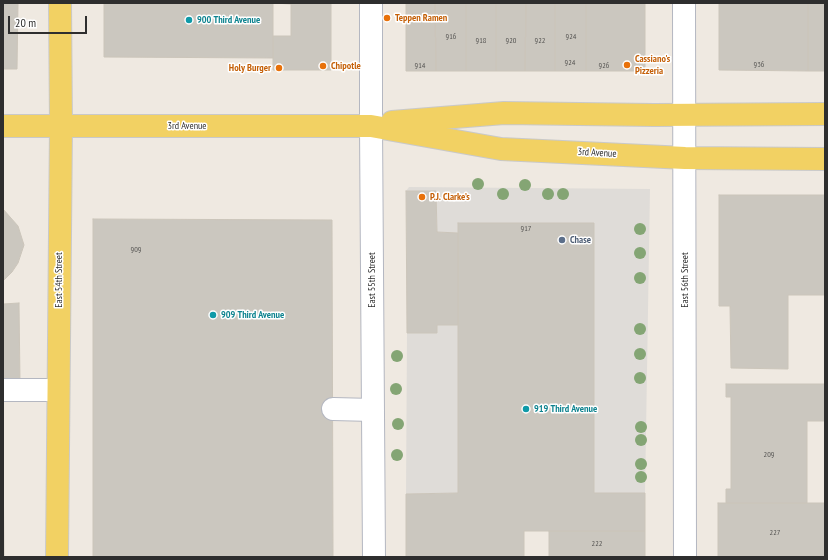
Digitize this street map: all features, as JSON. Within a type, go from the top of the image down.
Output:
[{"type":"main road","name":"East 54th Street","points":[[57,557],[60,3]]},
{"type":"main road","name":"3rd Avenue","points":[[3,126],[371,126],[400,121],[504,113],[825,114]]},
{"type":"main road","name":"3rd Avenue","points":[[371,126],[501,149],[685,158],[825,159]]},
{"type":"street","name":"East 55th Street","points":[[371,3],[372,410],[374,557]]},
{"type":"street","name":"East 56th Street","points":[[684,3],[685,557]]},
{"type":"street","points":[[3,390],[58,390]]},
{"type":"street","points":[[333,409],[372,410]]},
{"type":"shaded area","points":[[409,187],[650,189],[645,493],[594,493],[594,224],[458,223],[458,233],[437,232],[436,191],[406,191]]},
{"type":"shaded area","points":[[437,325],[458,325],[458,493],[406,494],[407,333],[437,333]]},
{"type":"building","points":[[3,3],[18,3],[17,69],[3,69]]},
{"type":"building","name":"900 Third Avenue","points":[[104,3],[273,3],[273,58],[104,57]]},
{"type":"building","points":[[273,3],[331,3],[331,70],[273,70],[273,36],[291,36],[291,4]]},
{"type":"building","points":[[406,3],[435,3],[436,71],[406,71]]},
{"type":"building","points":[[435,3],[466,3],[466,71],[436,71]]},
{"type":"building","points":[[466,3],[496,3],[496,71],[466,71]]},
{"type":"building","points":[[496,3],[526,3],[525,71],[496,71]]},
{"type":"building","points":[[526,3],[555,3],[555,71],[525,71]]},
{"type":"building","points":[[555,3],[586,3],[586,71],[555,71]]},
{"type":"building","points":[[586,3],[645,3],[645,71],[586,71]]},
{"type":"building","points":[[719,3],[808,3],[808,71],[719,70]]},
{"type":"building","points":[[808,3],[825,3],[825,71],[808,71]]},
{"type":"building","points":[[406,191],[436,191],[437,232],[458,233],[458,325],[437,325],[437,333],[407,333]]},
{"type":"building","points":[[719,195],[825,195],[825,295],[788,295],[788,369],[731,368],[730,306],[719,306]]},
{"type":"building","points":[[3,209],[18,226],[24,245],[18,263],[3,281]]},
{"type":"building","name":"909 Third Avenue","points":[[93,219],[332,220],[333,557],[93,557]]},
{"type":"building","name":"919 Third Avenue","points":[[458,223],[594,223],[594,493],[645,493],[645,531],[524,531],[524,557],[406,557],[406,494],[458,493]]},
{"type":"building","points":[[19,303],[20,383],[3,383],[3,304]]},
{"type":"building","points":[[726,384],[825,384],[825,421],[807,421],[807,503],[726,503],[726,489],[731,489],[731,397],[726,397]]},
{"type":"building","points":[[3,451],[4,557],[3,557]]},
{"type":"building","points":[[718,503],[825,503],[825,557],[718,557]]},
{"type":"building","points":[[549,531],[645,531],[645,557],[549,557]]},
{"type":"place","name":"Teppen Ramen","points":[[387,18]]},
{"type":"place","name":"900 Third Avenue","points":[[189,20]]},
{"type":"place","name":"Cassiano's Pizzeria","points":[[627,65]]},
{"type":"place","name":"Chipotle","points":[[323,66]]},
{"type":"place","name":"Holy Burger","points":[[279,68]]},
{"type":"place","name":"P.J. Clarke’s","points":[[422,197]]},
{"type":"place","name":"Chase","points":[[562,240]]},
{"type":"place","name":"909 Third Avenue","points":[[213,315]]},
{"type":"place","name":"919 Third Avenue","points":[[526,409]]}]
